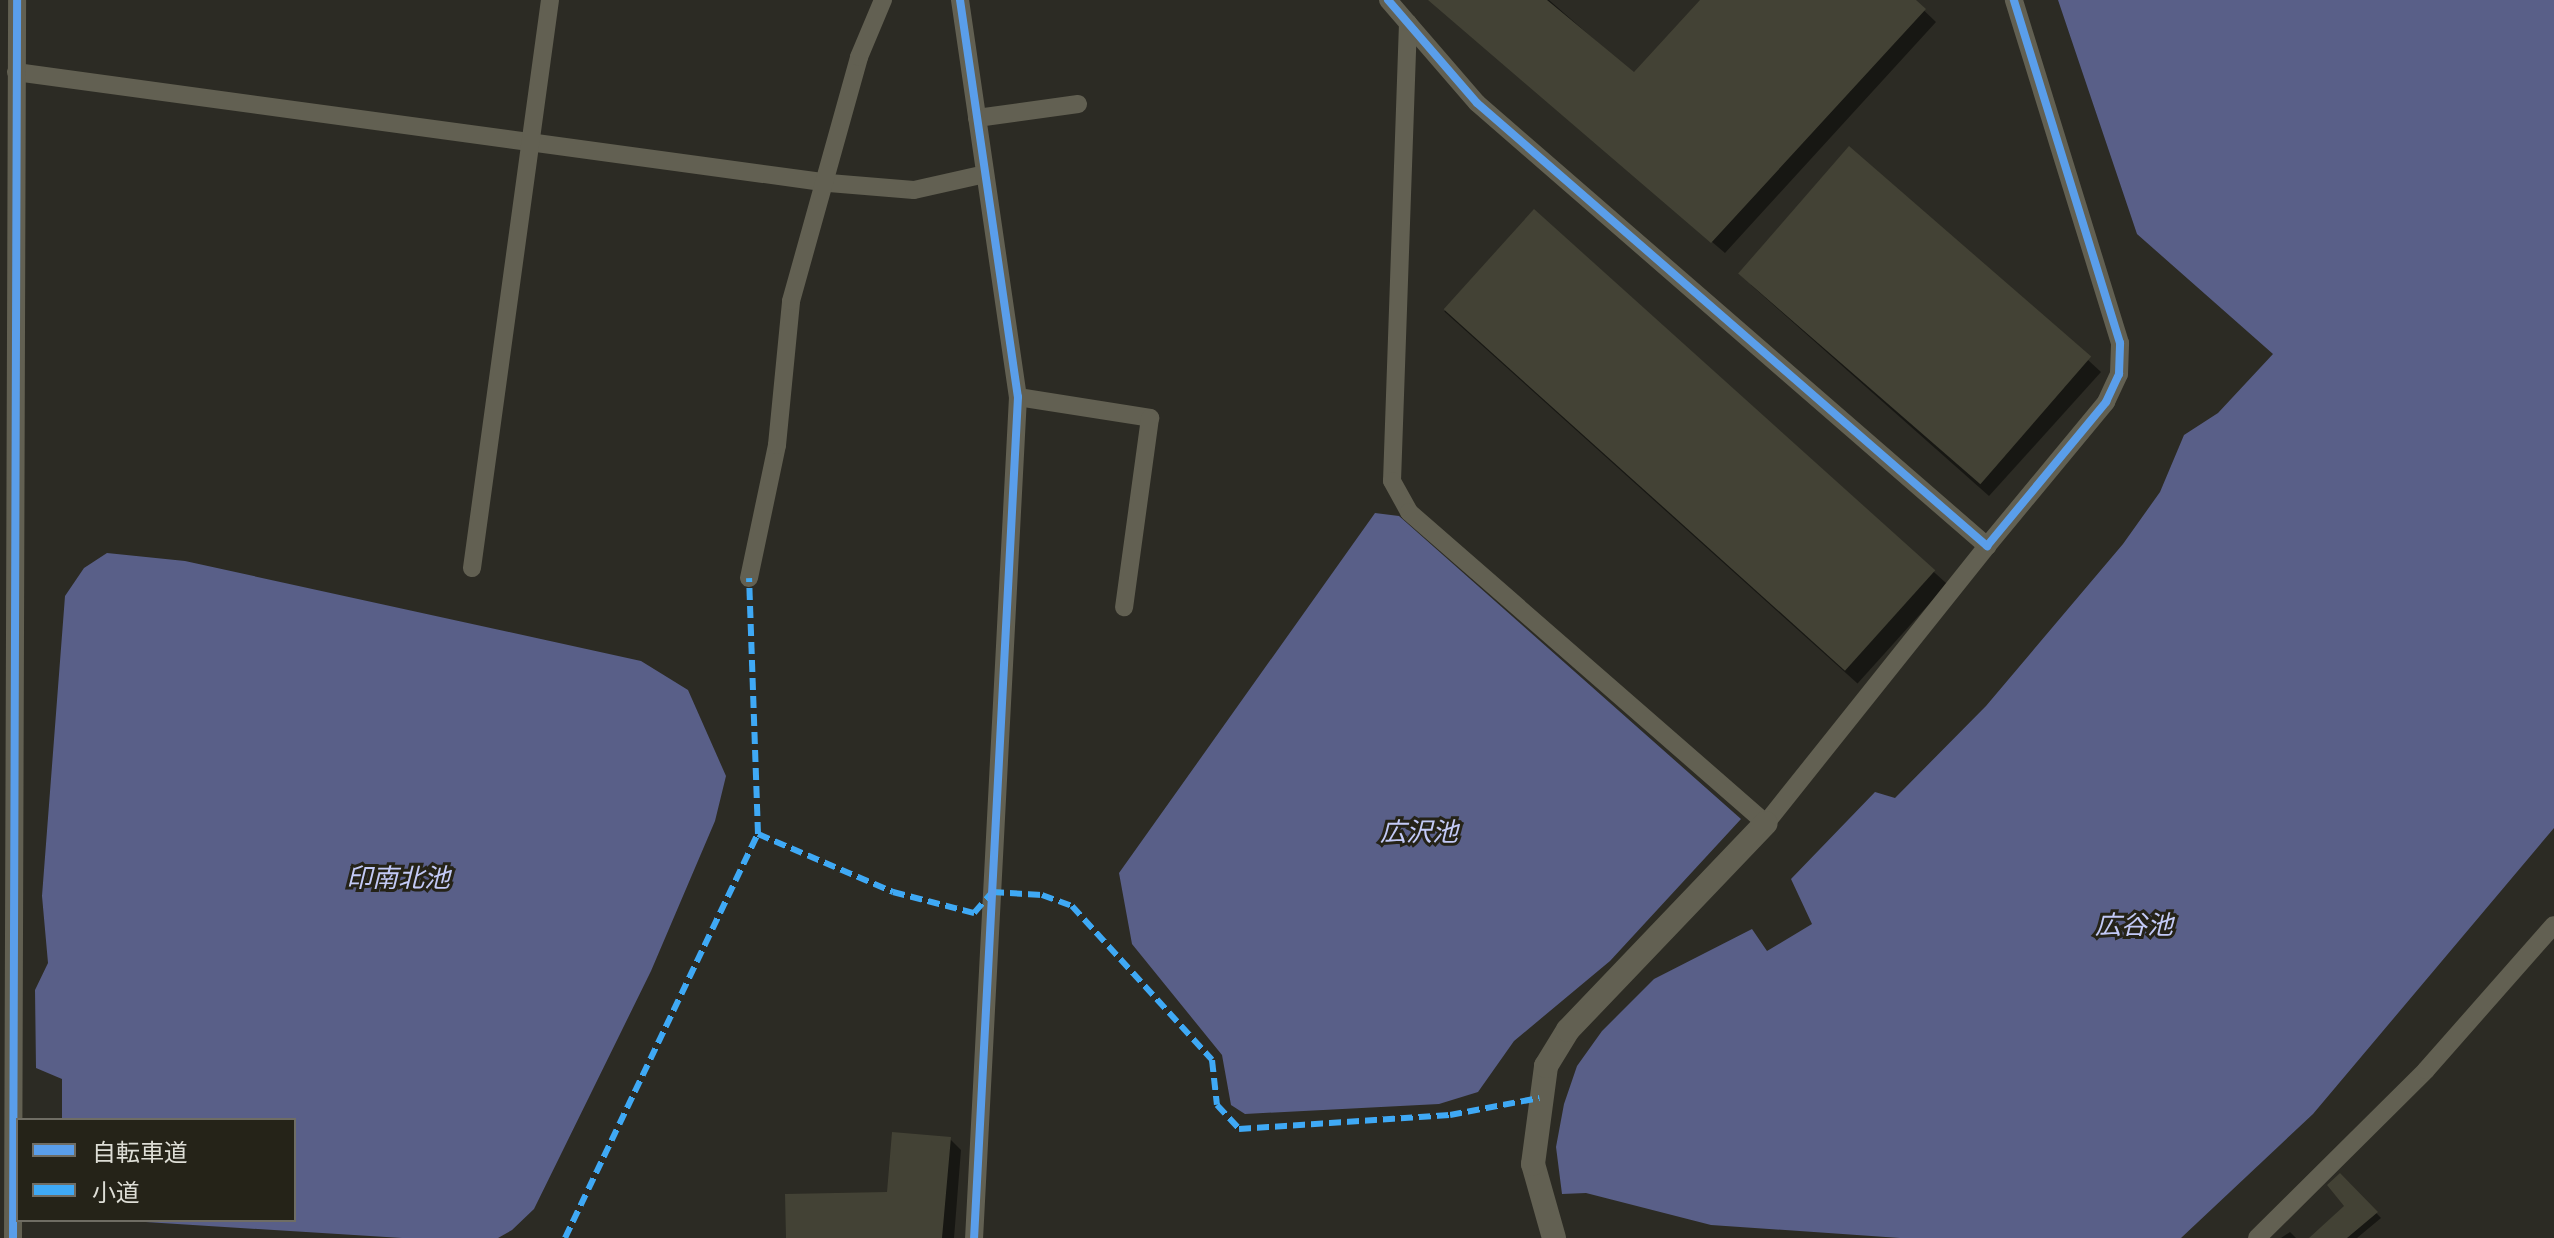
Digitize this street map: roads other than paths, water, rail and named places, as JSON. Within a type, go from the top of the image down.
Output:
[{"type":"street","points":[[13,1238],[17,0]]},
{"type":"street","points":[[472,568],[550,0]]},
{"type":"street","points":[[749,578],[777,445],[791,301],[829,183],[859,57],[883,0]]},
{"type":"street","points":[[960,0],[1018,397],[974,1238]]},
{"type":"street","points":[[1388,0],[1477,103],[1987,546]]},
{"type":"street","points":[[1554,1238],[1533,1164],[1546,1066],[1568,1030],[1766,823],[2106,402],[2119,359],[2014,0]]},
{"type":"street","points":[[1408,23],[1392,481],[1409,512],[1766,823]]},
{"type":"street","points":[[16,72],[829,183],[914,190],[985,174]]},
{"type":"street","points":[[977,118],[1078,104]]},
{"type":"street","points":[[1018,397],[1150,418],[1124,607]]},
{"type":"street","points":[[2257,1238],[2426,1070],[2554,925]]},
{"type":"water","name":"広谷池","points":[[2058,0],[2554,0],[2554,828],[2313,1114],[2181,1238],[1900,1238],[1711,1225],[1586,1193],[1562,1194],[1556,1147],[1564,1104],[1577,1066],[1602,1031],[1654,979],[1752,929],[1767,951],[1812,924],[1791,879],[1875,792],[1895,798],[1986,706],[2123,544],[2160,492],[2184,435],[2218,413],[2273,354],[2137,234]]},
{"type":"water","name":"広沢池","points":[[1375,513],[1399,516],[1741,819],[1610,961],[1514,1041],[1478,1092],[1439,1104],[1245,1114],[1231,1105],[1222,1055],[1132,944],[1119,873]]},
{"type":"water","name":"印南北池","points":[[107,553],[185,561],[641,661],[688,690],[726,776],[715,821],[651,971],[534,1209],[512,1230],[498,1238],[402,1238],[146,1222],[296,1222],[296,1118],[62,1118],[62,1079],[36,1068],[35,990],[48,963],[42,896],[65,596],[84,568]]}]
